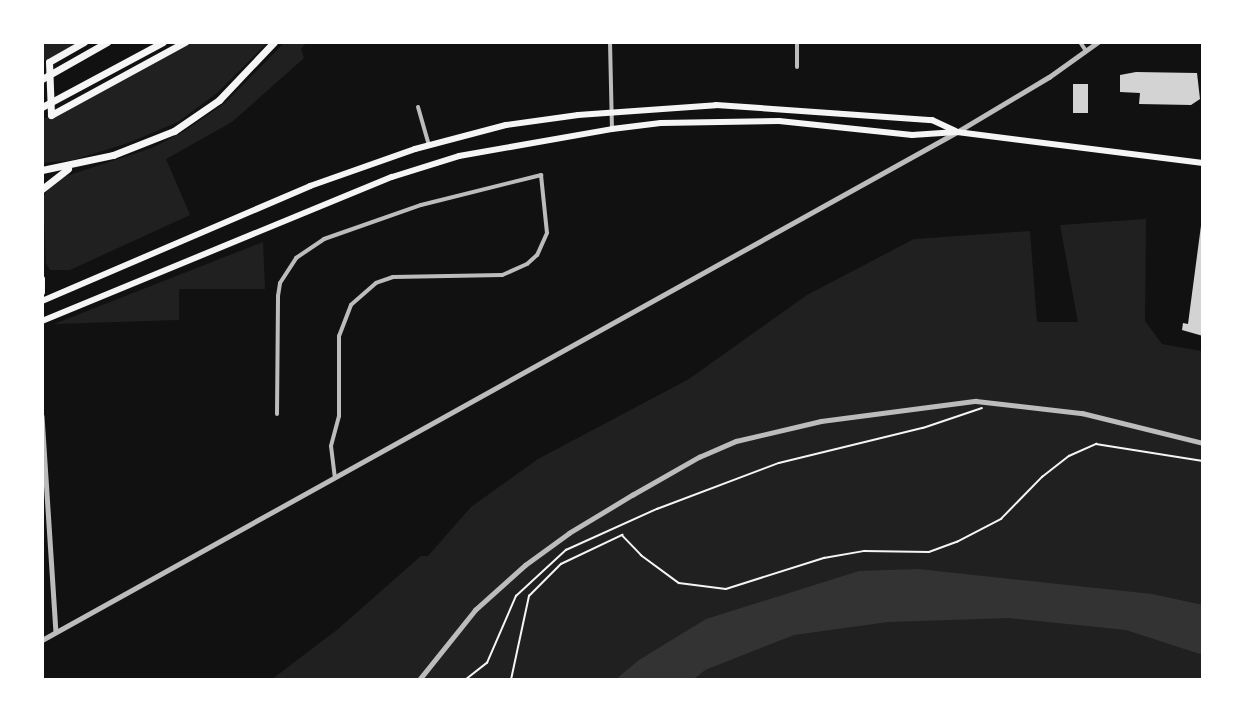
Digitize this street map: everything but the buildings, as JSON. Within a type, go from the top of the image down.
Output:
[{"type":"highway","points":[[84,42],[49,62],[51,115],[185,42]]},
{"type":"highway","points":[[42,80],[107,42]]},
{"type":"highway","points":[[42,107],[164,42]]},
{"type":"highway","points":[[42,170],[75,165],[151,142],[194,119],[274,42]]},
{"type":"highway","points":[[42,189],[75,165]]},
{"type":"main road","points":[[42,301],[310,186],[429,145],[506,125],[610,112],[716,105],[830,111],[932,120],[957,132]]},
{"type":"main road","points":[[42,321],[392,177],[459,156],[612,129],[725,120],[779,121],[912,135],[957,132],[1203,163]]},
{"type":"main road","points":[[42,278],[42,292]]},
{"type":"street","points":[[610,42],[612,129]]},
{"type":"street","points":[[797,42],[797,67]]},
{"type":"street","points":[[1080,42],[1086,52]]},
{"type":"street","points":[[42,640],[957,132],[1086,52],[1098,42]]},
{"type":"street","points":[[418,107],[429,145]]},
{"type":"street","points":[[277,414],[278,296],[280,283],[296,258],[324,239],[421,205],[541,175],[547,233],[537,255],[527,264],[502,275],[393,277],[376,283],[351,305],[339,336],[339,416],[331,446],[335,478]]},
{"type":"street","points":[[419,680],[475,610],[569,533],[699,457],[772,430],[987,402],[1082,413],[1203,443]]},
{"type":"street","points":[[42,416],[56,632]]},
{"type":"path","points":[[465,680],[487,663],[516,596],[566,550],[657,509],[779,463],[990,408]]},
{"type":"path","points":[[511,680],[529,596],[561,564],[622,535],[641,555],[679,583],[726,589],[824,558],[864,551],[929,552],[957,542],[1001,519],[1042,477],[1069,456],[1096,444],[1203,461]]},
{"type":"shaded area","points":[[42,42],[84,42],[42,62]]},
{"type":"shaded area","points":[[185,42],[268,42],[217,93],[178,122],[128,143],[73,160],[42,163],[42,120]]},
{"type":"shaded area","points":[[285,42],[307,42],[301,49],[304,58],[232,122],[166,159],[190,215],[70,270],[50,270],[46,263],[43,197],[54,180],[152,148],[183,132],[225,103]]},
{"type":"shaded area","points":[[1146,219],[1145,321],[1162,344],[1201,351],[1203,343],[1203,680],[271,680],[338,629],[421,556],[428,556],[471,507],[538,459],[689,379],[807,295],[914,239],[1030,231],[1037,322],[1078,322],[1060,225]]},
{"type":"shaded area","points":[[263,242],[265,289],[179,289],[179,320],[54,324]]},
{"type":"shaded area","points":[[918,569],[1152,594],[1203,605],[1203,655],[1126,630],[1009,618],[888,622],[794,635],[705,670],[693,680],[615,680],[639,660],[706,619],[859,571]]}]
